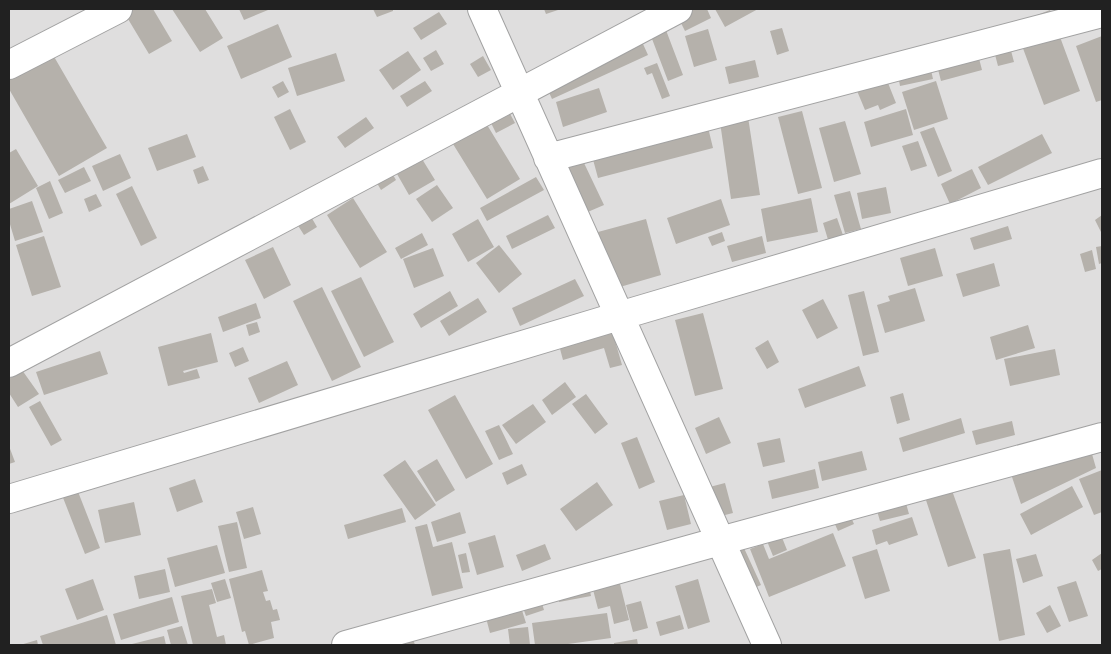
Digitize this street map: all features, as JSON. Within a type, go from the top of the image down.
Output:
[{"type":"street","points":[[9,65],[118,9]]},
{"type":"street","points":[[482,9],[767,645]]},
{"type":"street","points":[[9,363],[678,9]]},
{"type":"street","points":[[548,158],[1102,13]]},
{"type":"street","points":[[9,499],[619,316],[1102,174]]},
{"type":"street","points":[[346,645],[1102,437]]},
{"type":"shaded area","points":[[9,9],[1102,9],[1102,645],[9,645]]},
{"type":"building","points":[[122,9],[153,9],[172,41],[149,54]]},
{"type":"building","points":[[172,9],[205,9],[223,38],[200,52]]},
{"type":"building","points":[[239,9],[267,9],[268,10],[244,20]]},
{"type":"building","points":[[373,9],[393,9],[393,11],[377,17]]},
{"type":"building","points":[[544,9],[561,9],[546,14]]},
{"type":"building","points":[[674,9],[707,9],[711,18],[685,31]]},
{"type":"building","points":[[715,9],[758,9],[725,27]]},
{"type":"building","points":[[1050,10],[1080,91],[1044,105],[1014,24]]},
{"type":"building","points":[[439,12],[447,24],[421,40],[413,28]]},
{"type":"building","points":[[661,17],[683,75],[668,81],[646,23]]},
{"type":"building","points":[[278,24],[292,57],[241,79],[227,46]]},
{"type":"building","points":[[782,28],[789,51],[777,55],[770,31]]},
{"type":"building","points":[[1005,28],[1014,62],[998,66],[993,47]]},
{"type":"building","points":[[708,29],[717,60],[694,67],[685,36]]},
{"type":"building","points":[[638,33],[648,55],[552,99],[542,77]]},
{"type":"building","points":[[1102,36],[1102,100],[1096,102],[1076,46]]},
{"type":"building","points":[[974,39],[982,70],[941,81],[933,50]]},
{"type":"building","points":[[49,48],[107,148],[59,176],[9,89],[9,71]]},
{"type":"building","points":[[436,50],[444,64],[431,71],[423,58]]},
{"type":"building","points":[[408,51],[421,70],[393,90],[379,70]]},
{"type":"building","points":[[927,52],[933,79],[900,86],[895,59]]},
{"type":"building","points":[[336,53],[345,81],[297,96],[288,68]]},
{"type":"building","points":[[483,56],[491,70],[478,77],[470,64]]},
{"type":"building","points":[[755,60],[759,77],[729,84],[725,67]]},
{"type":"building","points":[[657,63],[670,96],[662,99],[652,73],[647,75],[644,68]]},
{"type":"building","points":[[884,73],[896,103],[880,110],[878,105],[865,110],[855,86]]},
{"type":"building","points":[[283,81],[289,92],[278,98],[272,87]]},
{"type":"building","points":[[425,81],[432,91],[407,107],[400,96]]},
{"type":"building","points":[[936,81],[948,119],[914,130],[902,92]]},
{"type":"building","points":[[599,88],[607,112],[563,127],[556,102]]},
{"type":"building","points":[[502,99],[515,123],[496,133],[484,109]]},
{"type":"building","points":[[746,104],[760,195],[731,199],[718,108]]},
{"type":"building","points":[[290,109],[306,142],[290,150],[274,117]]},
{"type":"building","points":[[906,109],[913,135],[871,147],[864,122]]},
{"type":"building","points":[[478,110],[520,179],[487,199],[445,131]]},
{"type":"building","points":[[704,111],[713,148],[598,178],[588,141]]},
{"type":"building","points":[[802,111],[822,188],[798,194],[778,117]]},
{"type":"building","points":[[366,117],[374,128],[345,148],[337,137]]},
{"type":"building","points":[[845,121],[861,174],[834,182],[819,128]]},
{"type":"building","points":[[934,127],[952,171],[938,177],[920,132]]},
{"type":"building","points":[[187,134],[196,157],[157,171],[148,148]]},
{"type":"building","points":[[1042,134],[1052,153],[988,185],[978,167]]},
{"type":"building","points":[[918,141],[927,166],[911,171],[902,146]]},
{"type":"building","points":[[574,142],[604,205],[583,214],[553,152]]},
{"type":"building","points":[[414,146],[435,180],[409,195],[389,160]]},
{"type":"building","points":[[16,149],[38,186],[9,204],[9,153]]},
{"type":"building","points":[[120,154],[131,178],[103,191],[92,166]]},
{"type":"building","points":[[203,166],[209,180],[198,184],[193,170]]},
{"type":"building","points":[[84,167],[91,181],[65,193],[58,180]]},
{"type":"building","points":[[389,168],[396,180],[381,190],[374,178]]},
{"type":"building","points":[[972,169],[981,188],[950,204],[941,184]]},
{"type":"building","points":[[536,177],[544,190],[487,221],[480,208]]},
{"type":"building","points":[[50,181],[63,213],[49,219],[36,188]]},
{"type":"building","points":[[437,185],[453,208],[432,222],[416,199]]},
{"type":"building","points":[[132,186],[157,238],[141,246],[116,194]]},
{"type":"building","points":[[886,187],[891,213],[862,219],[857,193]]},
{"type":"building","points":[[850,191],[861,229],[845,233],[834,195]]},
{"type":"building","points":[[96,194],[102,206],[89,212],[84,199]]},
{"type":"building","points":[[353,198],[387,252],[360,268],[327,215]]},
{"type":"building","points":[[811,198],[818,232],[767,242],[761,209]]},
{"type":"building","points":[[721,199],[730,225],[676,244],[667,218]]},
{"type":"building","points":[[32,201],[43,232],[15,241],[9,221],[9,209]]},
{"type":"building","points":[[310,215],[317,227],[304,235],[297,224]]},
{"type":"building","points":[[548,215],[555,228],[512,249],[506,236]]},
{"type":"building","points":[[1102,215],[1102,234],[1095,220]]},
{"type":"building","points":[[837,218],[844,238],[829,243],[823,223]]},
{"type":"building","points":[[478,219],[494,247],[468,262],[452,234]]},
{"type":"building","points":[[646,219],[661,275],[613,289],[598,232]]},
{"type":"building","points":[[1008,226],[1012,239],[974,250],[970,238]]},
{"type":"building","points":[[722,232],[725,241],[712,246],[708,237]]},
{"type":"building","points":[[422,233],[428,245],[401,259],[395,248]]},
{"type":"building","points":[[44,236],[61,287],[32,296],[16,245]]},
{"type":"building","points":[[762,236],[766,253],[732,262],[727,246]]},
{"type":"building","points":[[499,245],[522,274],[499,293],[476,263]]},
{"type":"building","points":[[1102,246],[1102,263],[1099,264],[1096,247]]},
{"type":"building","points":[[273,247],[291,285],[264,299],[245,260]]},
{"type":"building","points":[[433,248],[444,276],[414,288],[403,259]]},
{"type":"building","points":[[935,248],[943,276],[908,286],[900,258]]},
{"type":"building","points":[[1092,250],[1096,269],[1085,272],[1080,254]]},
{"type":"building","points":[[994,263],[1000,286],[963,297],[956,274]]},
{"type":"building","points":[[361,277],[394,342],[364,357],[331,291]]},
{"type":"building","points":[[575,279],[584,296],[520,326],[512,308]]},
{"type":"building","points":[[322,287],[361,367],[332,381],[293,301]]},
{"type":"building","points":[[915,288],[925,321],[885,333],[877,305],[890,301],[888,296]]},
{"type":"building","points":[[450,291],[458,306],[421,328],[413,314]]},
{"type":"building","points":[[864,291],[879,352],[863,356],[848,295]]},
{"type":"building","points":[[478,298],[487,312],[449,336],[440,321]]},
{"type":"building","points":[[823,299],[838,328],[817,339],[802,310]]},
{"type":"building","points":[[256,303],[261,318],[223,332],[218,317]]},
{"type":"building","points":[[703,313],[723,389],[695,396],[675,320]]},
{"type":"building","points":[[257,322],[260,332],[249,336],[246,325]]},
{"type":"building","points":[[1028,325],[1035,348],[996,360],[990,337]]},
{"type":"building","points":[[612,330],[622,365],[610,368],[604,348],[563,360],[559,345]]},
{"type":"building","points":[[211,333],[218,362],[183,371],[184,373],[197,369],[200,378],[168,386],[158,347]]},
{"type":"building","points":[[768,340],[779,362],[767,369],[755,348]]},
{"type":"building","points":[[243,347],[249,361],[235,367],[229,353]]},
{"type":"building","points":[[1055,349],[1060,375],[1010,386],[1004,359]]},
{"type":"building","points":[[100,351],[108,374],[44,395],[36,372]]},
{"type":"building","points":[[287,361],[298,385],[259,403],[248,378]]},
{"type":"building","points":[[859,366],[866,386],[805,408],[798,389]]},
{"type":"building","points":[[22,370],[39,394],[18,407],[9,393],[9,379]]},
{"type":"building","points":[[565,382],[576,397],[552,415],[542,400]]},
{"type":"building","points":[[903,393],[910,420],[897,424],[890,397]]},
{"type":"building","points":[[586,394],[608,424],[595,434],[572,404]]},
{"type":"building","points":[[455,395],[493,464],[466,479],[428,410]]},
{"type":"building","points":[[40,401],[62,440],[51,446],[29,407]]},
{"type":"building","points":[[533,404],[546,422],[516,444],[502,425]]},
{"type":"building","points":[[719,417],[731,443],[706,454],[695,428]]},
{"type":"building","points":[[961,418],[965,433],[903,452],[899,438]]},
{"type":"building","points":[[1012,421],[1015,435],[976,445],[972,431]]},
{"type":"building","points":[[499,425],[513,454],[499,460],[485,431]]},
{"type":"building","points":[[637,437],[655,482],[639,489],[621,443]]},
{"type":"building","points":[[780,438],[785,462],[763,467],[757,443]]},
{"type":"building","points":[[1088,440],[1096,468],[1021,504],[1008,465]]},
{"type":"building","points":[[9,446],[15,462],[9,464]]},
{"type":"building","points":[[862,451],[867,470],[822,481],[818,462]]},
{"type":"building","points":[[437,459],[455,490],[436,502],[417,471]]},
{"type":"building","points":[[405,460],[436,505],[415,520],[383,475]]},
{"type":"building","points":[[522,464],[527,475],[507,485],[502,473]]},
{"type":"building","points":[[815,469],[819,488],[772,499],[768,481]]},
{"type":"building","points":[[1102,470],[1102,512],[1094,515],[1079,479]]},
{"type":"building","points":[[195,479],[203,502],[177,512],[169,488]]},
{"type":"building","points":[[597,482],[613,505],[576,531],[560,509]]},
{"type":"building","points":[[949,482],[976,558],[948,567],[923,491]]},
{"type":"building","points":[[725,483],[733,513],[709,519],[702,489]]},
{"type":"building","points":[[75,484],[100,548],[85,554],[60,490]]},
{"type":"building","points":[[1072,486],[1083,507],[1031,535],[1020,514]]},
{"type":"building","points":[[684,495],[691,524],[667,530],[659,501]]},
{"type":"building","points":[[904,496],[909,514],[880,521],[875,504]]},
{"type":"building","points":[[134,502],[141,535],[105,543],[98,510]]},
{"type":"building","points":[[253,507],[261,534],[244,539],[236,512]]},
{"type":"building","points":[[402,508],[406,522],[348,539],[344,525]]},
{"type":"building","points":[[460,512],[466,533],[437,542],[431,522]]},
{"type":"building","points":[[849,513],[854,524],[838,531],[833,520]]},
{"type":"building","points":[[912,517],[918,535],[889,545],[887,541],[876,545],[872,530]]},
{"type":"building","points":[[237,522],[247,568],[229,572],[218,526]]},
{"type":"building","points":[[427,524],[433,547],[452,542],[463,588],[432,596],[415,527]]},
{"type":"building","points":[[833,533],[846,566],[769,597],[750,549],[763,544],[769,559]]},
{"type":"building","points":[[495,535],[504,567],[477,575],[468,543]]},
{"type":"building","points":[[738,535],[761,585],[745,592],[723,542]]},
{"type":"building","points":[[781,535],[787,550],[773,556],[767,541]]},
{"type":"building","points":[[545,544],[551,559],[522,571],[516,555]]},
{"type":"building","points":[[217,545],[225,573],[175,587],[167,558]]},
{"type":"building","points":[[877,549],[890,591],[865,599],[852,557]]},
{"type":"building","points":[[1010,549],[1025,635],[999,641],[983,554]]},
{"type":"building","points":[[466,553],[470,572],[462,573],[458,555]]},
{"type":"building","points":[[1102,553],[1102,569],[1098,571],[1092,560]]},
{"type":"building","points":[[1036,554],[1043,576],[1023,583],[1016,559]]},
{"type":"building","points":[[616,568],[629,620],[614,624],[610,606],[598,609],[589,574]]},
{"type":"building","points":[[165,569],[170,592],[139,599],[134,576]]},
{"type":"building","points":[[262,570],[268,591],[263,592],[266,601],[270,600],[273,610],[277,609],[280,620],[271,622],[274,638],[249,645],[245,631],[242,632],[229,579]]},
{"type":"building","points":[[587,575],[591,596],[559,602],[555,582]]},
{"type":"building","points":[[93,579],[104,610],[77,620],[65,589]]},
{"type":"building","points":[[225,579],[231,598],[217,602],[211,583]]},
{"type":"building","points":[[698,579],[710,622],[688,629],[675,586]]},
{"type":"building","points":[[1076,581],[1088,616],[1069,622],[1057,587]]},
{"type":"building","points":[[537,588],[544,610],[526,616],[518,594]]},
{"type":"building","points":[[212,589],[216,603],[209,605],[217,637],[224,635],[226,645],[193,645],[181,596]]},
{"type":"building","points":[[172,597],[179,622],[121,640],[113,614]]},
{"type":"building","points":[[641,601],[648,628],[633,632],[626,605]]},
{"type":"building","points":[[520,604],[526,623],[490,633],[485,614]]},
{"type":"building","points":[[1050,605],[1061,626],[1047,633],[1036,613]]},
{"type":"building","points":[[607,613],[611,638],[561,645],[535,645],[532,623]]},
{"type":"building","points":[[107,615],[116,645],[43,645],[40,636]]},
{"type":"building","points":[[680,615],[684,629],[660,636],[656,622]]},
{"type":"building","points":[[182,626],[188,645],[171,645],[167,630]]},
{"type":"building","points":[[528,627],[530,645],[510,645],[508,629]]},
{"type":"building","points":[[164,636],[166,645],[128,645]]},
{"type":"building","points":[[413,639],[415,645],[391,645]]},
{"type":"building","points":[[637,639],[638,645],[614,645],[614,643]]},
{"type":"building","points":[[37,640],[38,645],[20,645]]}]
